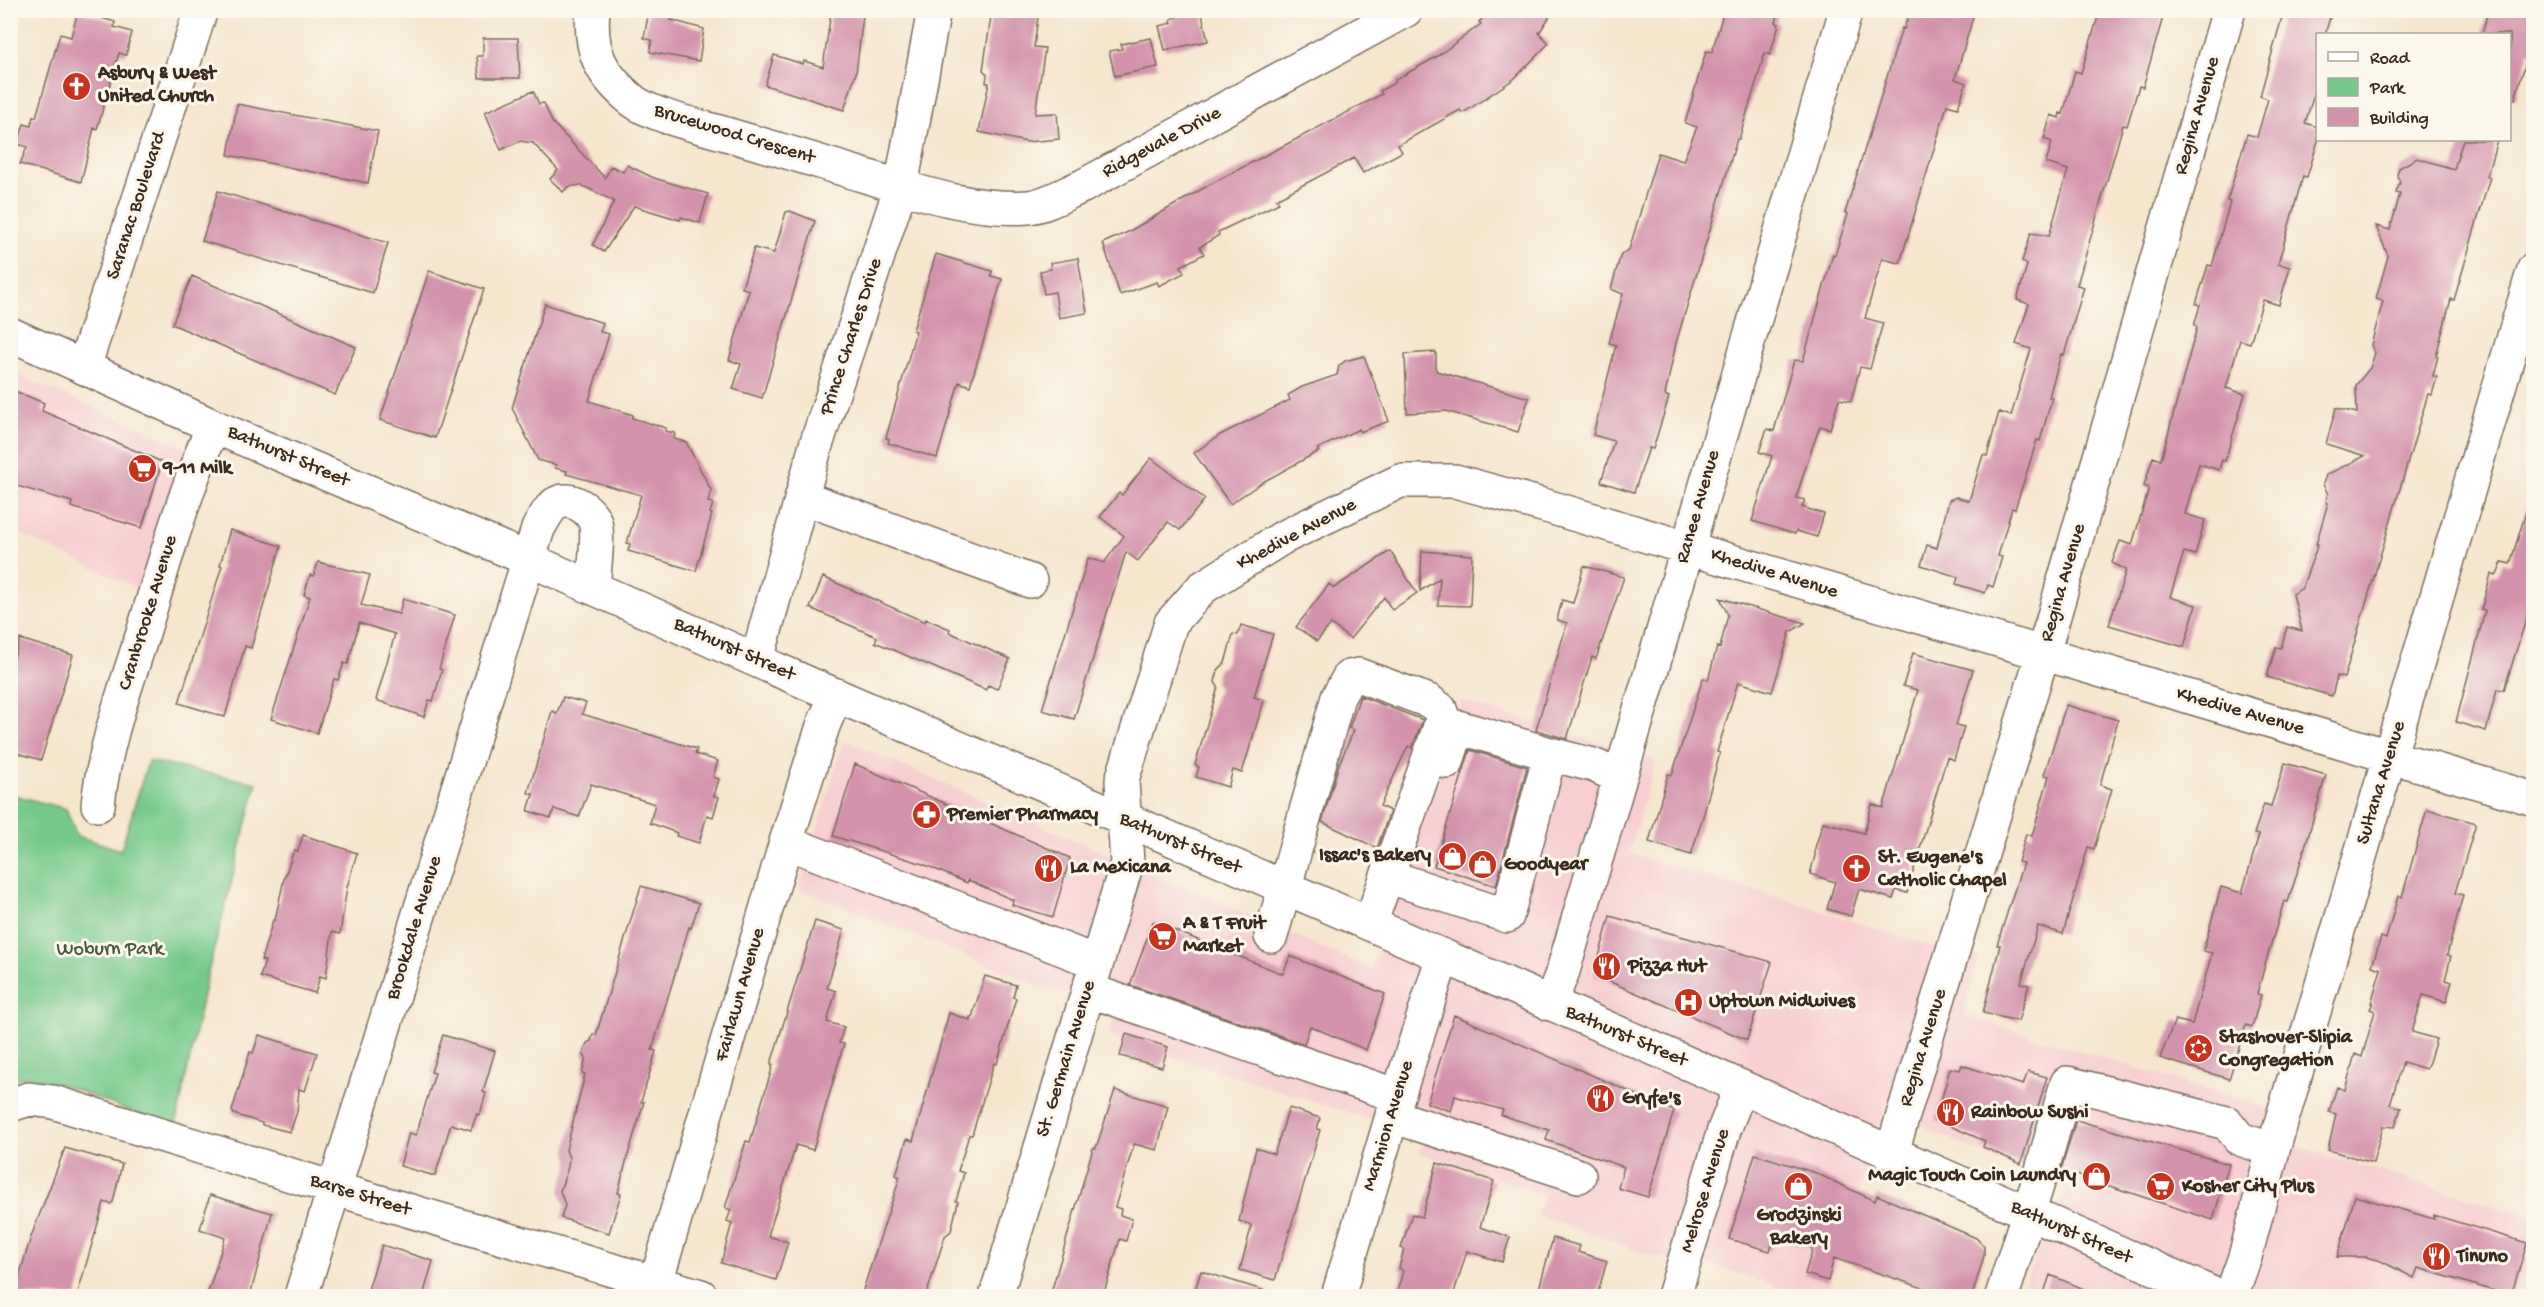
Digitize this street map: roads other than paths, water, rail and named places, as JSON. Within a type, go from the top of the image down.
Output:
[{"type":"street","name":"Saranac Boulevard","points":[[84,367],[201,10]]},
{"type":"street","name":"Brucewood Crescent","points":[[593,10],[593,47],[600,65],[613,83],[636,103],[675,118],[901,186]]},
{"type":"street","name":"Prince Charles Drive","points":[[757,660],[816,445],[901,186],[934,10]]},
{"type":"street","name":"Ridgevale Drive","points":[[901,186],[954,200],[994,207],[1031,207],[1083,186],[1383,25],[1406,10]]},
{"type":"street","name":"Ranee Avenue","points":[[1550,1004],[1563,971],[1846,10]]},
{"type":"street","name":"Regina Avenue","points":[[1892,1152],[2043,655],[2229,10]]},
{"type":"street","name":"Sultana Avenue","points":[[2231,1296],[2245,1257],[2273,1150],[2534,269]]},
{"type":"street","name":"Bathurst Street","points":[[10,334],[213,426],[528,559],[1124,820],[1370,924],[2217,1296]]},
{"type":"street","name":"Cranbrooke Avenue","points":[[98,805],[102,770],[121,702],[189,482],[213,426]]},
{"type":"street","name":"Khedive Avenue","points":[[1124,820],[1122,780],[1171,623],[1203,588],[1282,538],[1400,481],[1455,481],[2534,799]]},
{"type":"street","points":[[802,497],[1030,581]]},
{"type":"street","name":"Brookdale Avenue","points":[[301,1296],[336,1189],[528,559],[538,530],[553,506],[566,501],[581,505],[589,511],[596,523],[593,588]]},
{"type":"street","points":[[1271,936],[1338,697],[1349,677],[1358,675],[1429,701],[1440,709],[1443,718],[1398,880]]},
{"type":"street","name":"Fairlawn Avenue","points":[[654,1290],[786,842],[823,726],[836,695]]},
{"type":"street","points":[[1370,924],[1398,880],[1458,727],[1593,765],[1620,777]]},
{"type":"street","points":[[1398,880],[1507,916],[1550,754]]},
{"type":"street","name":"St. Germain Avenue","points":[[996,1296],[1127,863],[1124,820]]},
{"type":"street","points":[[786,842],[1395,1106],[1579,1176]]},
{"type":"street","name":"Marmion Avenue","points":[[1338,1296],[1443,956]]},
{"type":"street","points":[[2002,1296],[2067,1083],[2227,1123],[2240,1139],[2273,1150]]},
{"type":"street","name":"Melrose Avenue","points":[[1674,1296],[1724,1130],[1741,1087]]},
{"type":"street","name":"Barse Street","points":[[15,1104],[29,1099],[52,1102],[654,1290],[701,1296]]},
{"type":"place","name":"Asbury & West United Church","points":[[77,86]]},
{"type":"place","name":"9-11 Milk","points":[[142,469]]},
{"type":"place","name":"Premier Pharmacy","points":[[926,815]]},
{"type":"place","name":"Issac's Bakery","points":[[1452,856]]},
{"type":"place","name":"Goodyear","points":[[1483,865]]},
{"type":"place","name":"La Mexicana","points":[[1049,868]]},
{"type":"place","name":"St. Eugene's Catholic Chapel","points":[[1857,869]]},
{"type":"place","name":"A & T Fruit Market","points":[[1162,936]]},
{"type":"place","name":"Pizza Hut","points":[[1607,967]]},
{"type":"place","name":"Uptown Midwives","points":[[1688,1002]]},
{"type":"place","name":"Stashover-Slipia Congregation","points":[[2198,1049]]},
{"type":"place","name":"Gryfe's","points":[[1601,1099]]},
{"type":"place","name":"Rainbow Sushi","points":[[1950,1113]]},
{"type":"place","name":"Magic Touch Coin Laundry","points":[[2097,1176]]},
{"type":"place","name":"Grodzinski Bakery","points":[[1799,1186]]},
{"type":"place","name":"Kosher City Plus","points":[[2161,1187]]},
{"type":"place","name":"Tinuno","points":[[2436,1257]]},
{"type":"park label","name":"Woburn Park","points":[[110,950]]}]
